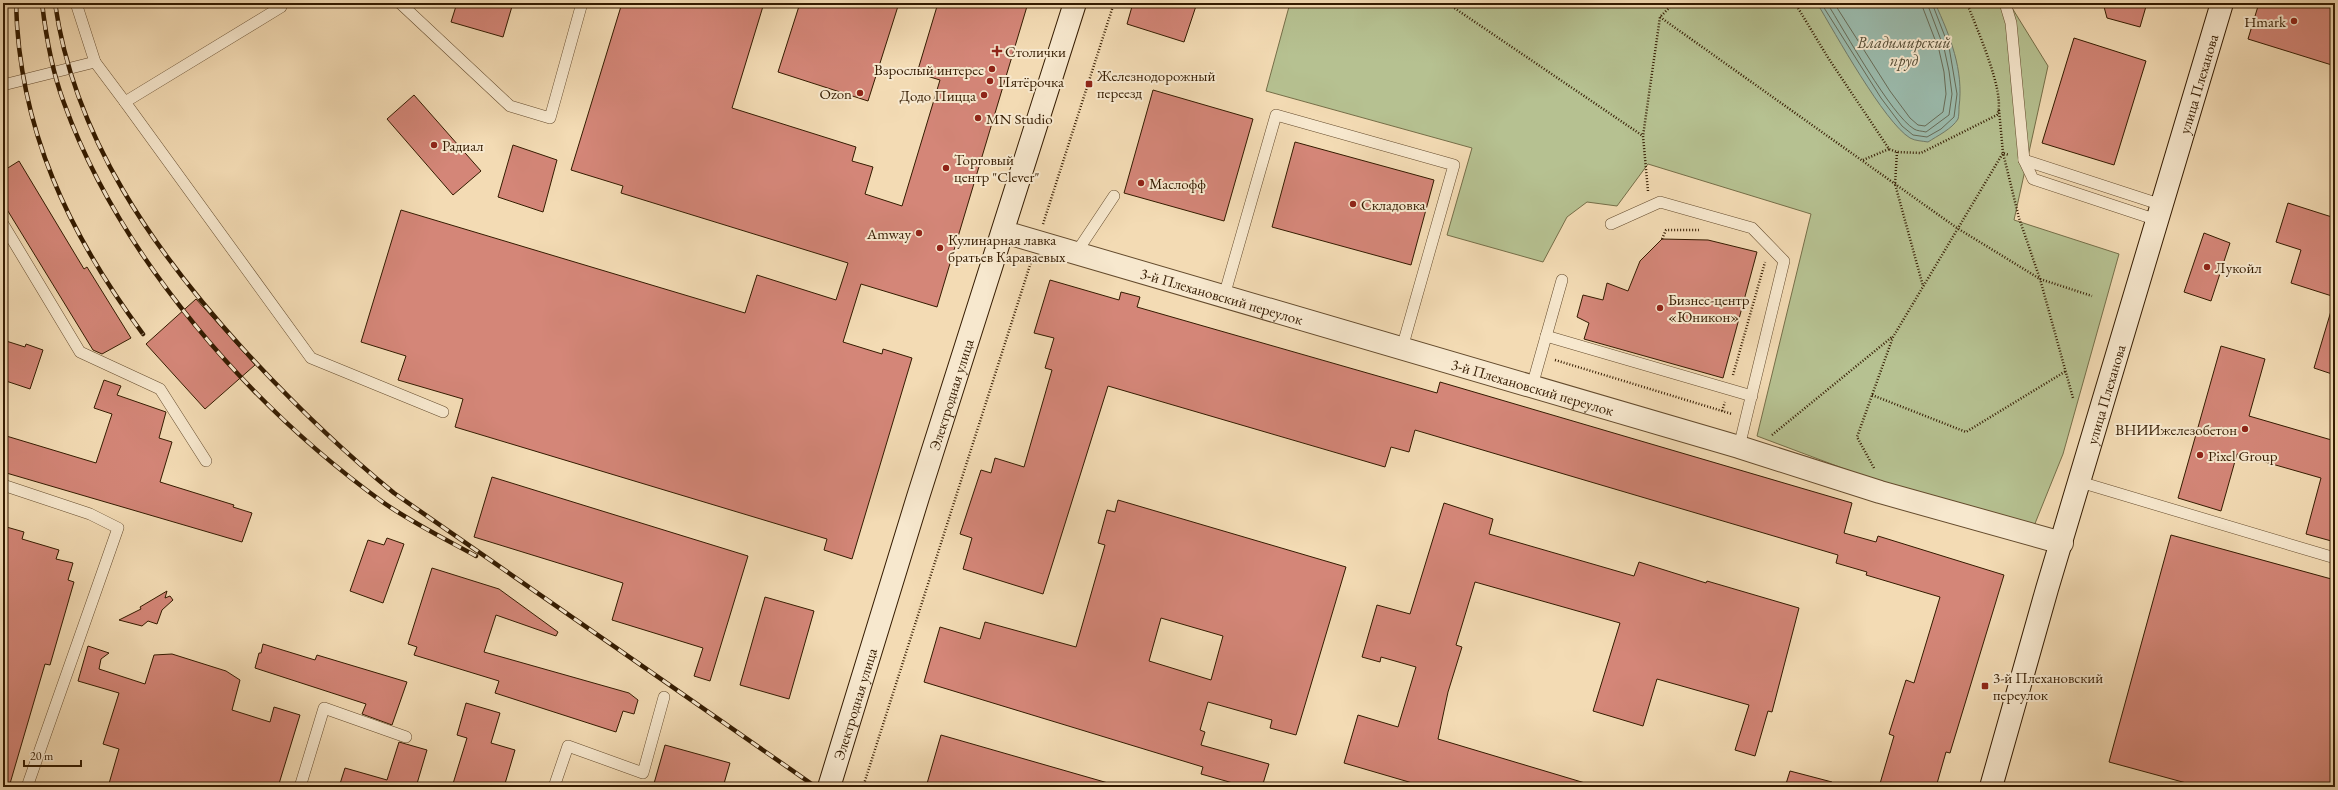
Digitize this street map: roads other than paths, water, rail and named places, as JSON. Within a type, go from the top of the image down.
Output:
[{"type":"street","name":"Электродная улица","points":[[829,787],[918,497],[1004,232],[1075,3]]},
{"type":"street","name":"улица Плеханова","points":[[1991,787],[2047,589],[2062,543],[2222,3]]},
{"type":"street","name":"3-й Плехановский переулок","points":[[1004,232],[1739,447],[1880,492],[2062,543]]},
{"type":"lane","points":[[76,3],[95,62],[311,358],[443,412]]},
{"type":"lane","points":[[125,102],[281,7],[278,3]]},
{"type":"lane","points":[[400,3],[510,106],[550,118],[582,3]]},
{"type":"lane","points":[[2005,3],[2011,23],[2024,160],[2033,179],[2160,212]]},
{"type":"lane","points":[[3,85],[95,62]]},
{"type":"lane","points":[[1224,296],[1276,115],[1454,165],[1402,348]]},
{"type":"lane","points":[[2024,160],[2160,212]]},
{"type":"lane","points":[[1076,253],[1114,196]]},
{"type":"lane","points":[[1611,224],[1660,202],[1752,228],[1784,261],[1739,447]]},
{"type":"lane","points":[[3,224],[80,352],[160,388],[206,462]]},
{"type":"lane","points":[[1532,386],[1562,280]]},
{"type":"lane","points":[[1546,336],[1752,396]]},
{"type":"lane","points":[[2080,482],[2335,558]]},
{"type":"lane","points":[[3,485],[90,514],[118,528],[27,787]]},
{"type":"lane","points":[[554,787],[568,746],[643,773],[664,697]]},
{"type":"lane","points":[[300,787],[324,708],[406,736]]},
{"type":"water","name":"Владимирский пруд","points":[[1817,3],[1935,3],[1951,41],[1958,67],[1960,93],[1959,116],[1955,123],[1928,142],[1912,139],[1899,129],[1860,76]]},
{"type":"railway","points":[[16,3],[19,50],[27,94],[38,137],[53,179],[71,219],[92,258],[116,296],[143,334]]},
{"type":"railway","points":[[42,3],[56,79],[64,103],[88,161],[119,217],[155,272],[195,325],[239,375],[286,422],[334,465],[384,503],[429,531],[476,556]]},
{"type":"railway","points":[[55,3],[65,53],[80,100],[99,146],[123,190],[179,273],[244,350],[280,388],[335,442],[394,493],[816,787]]},
{"type":"place","name":"Hmark","points":[[2294,21]]},
{"type":"place","name":"Столички","points":[[997,51]]},
{"type":"place","name":"Взрослый интерес","points":[[992,69]]},
{"type":"place","name":"Пятёрочка","points":[[990,81]]},
{"type":"place","name":"Железнодорожный переезд","points":[[1089,84]]},
{"type":"place","name":"Ozon","points":[[860,93]]},
{"type":"place","name":"Додо Пицца","points":[[984,95]]},
{"type":"place","name":"MN Studio","points":[[978,118]]},
{"type":"place","name":"Радиал","points":[[434,145]]},
{"type":"place","name":"Торговый центр \"Clever\"","points":[[946,168]]},
{"type":"place","name":"Маслофф","points":[[1141,183]]},
{"type":"place","name":"Складовка","points":[[1353,204]]},
{"type":"place","name":"Amway","points":[[919,233]]},
{"type":"place","name":"Кулинарная лавка братьев Караваевых","points":[[940,248]]},
{"type":"place","name":"Лукойл","points":[[2207,267]]},
{"type":"place","name":"Бизнес-центр «Юникон»","points":[[1660,308]]},
{"type":"place","name":"ВНИИжелезобетон","points":[[2245,429]]},
{"type":"place","name":"Pixel Group","points":[[2200,455]]},
{"type":"place","name":"3-й Плехановский переулок","points":[[1985,686]]}]
